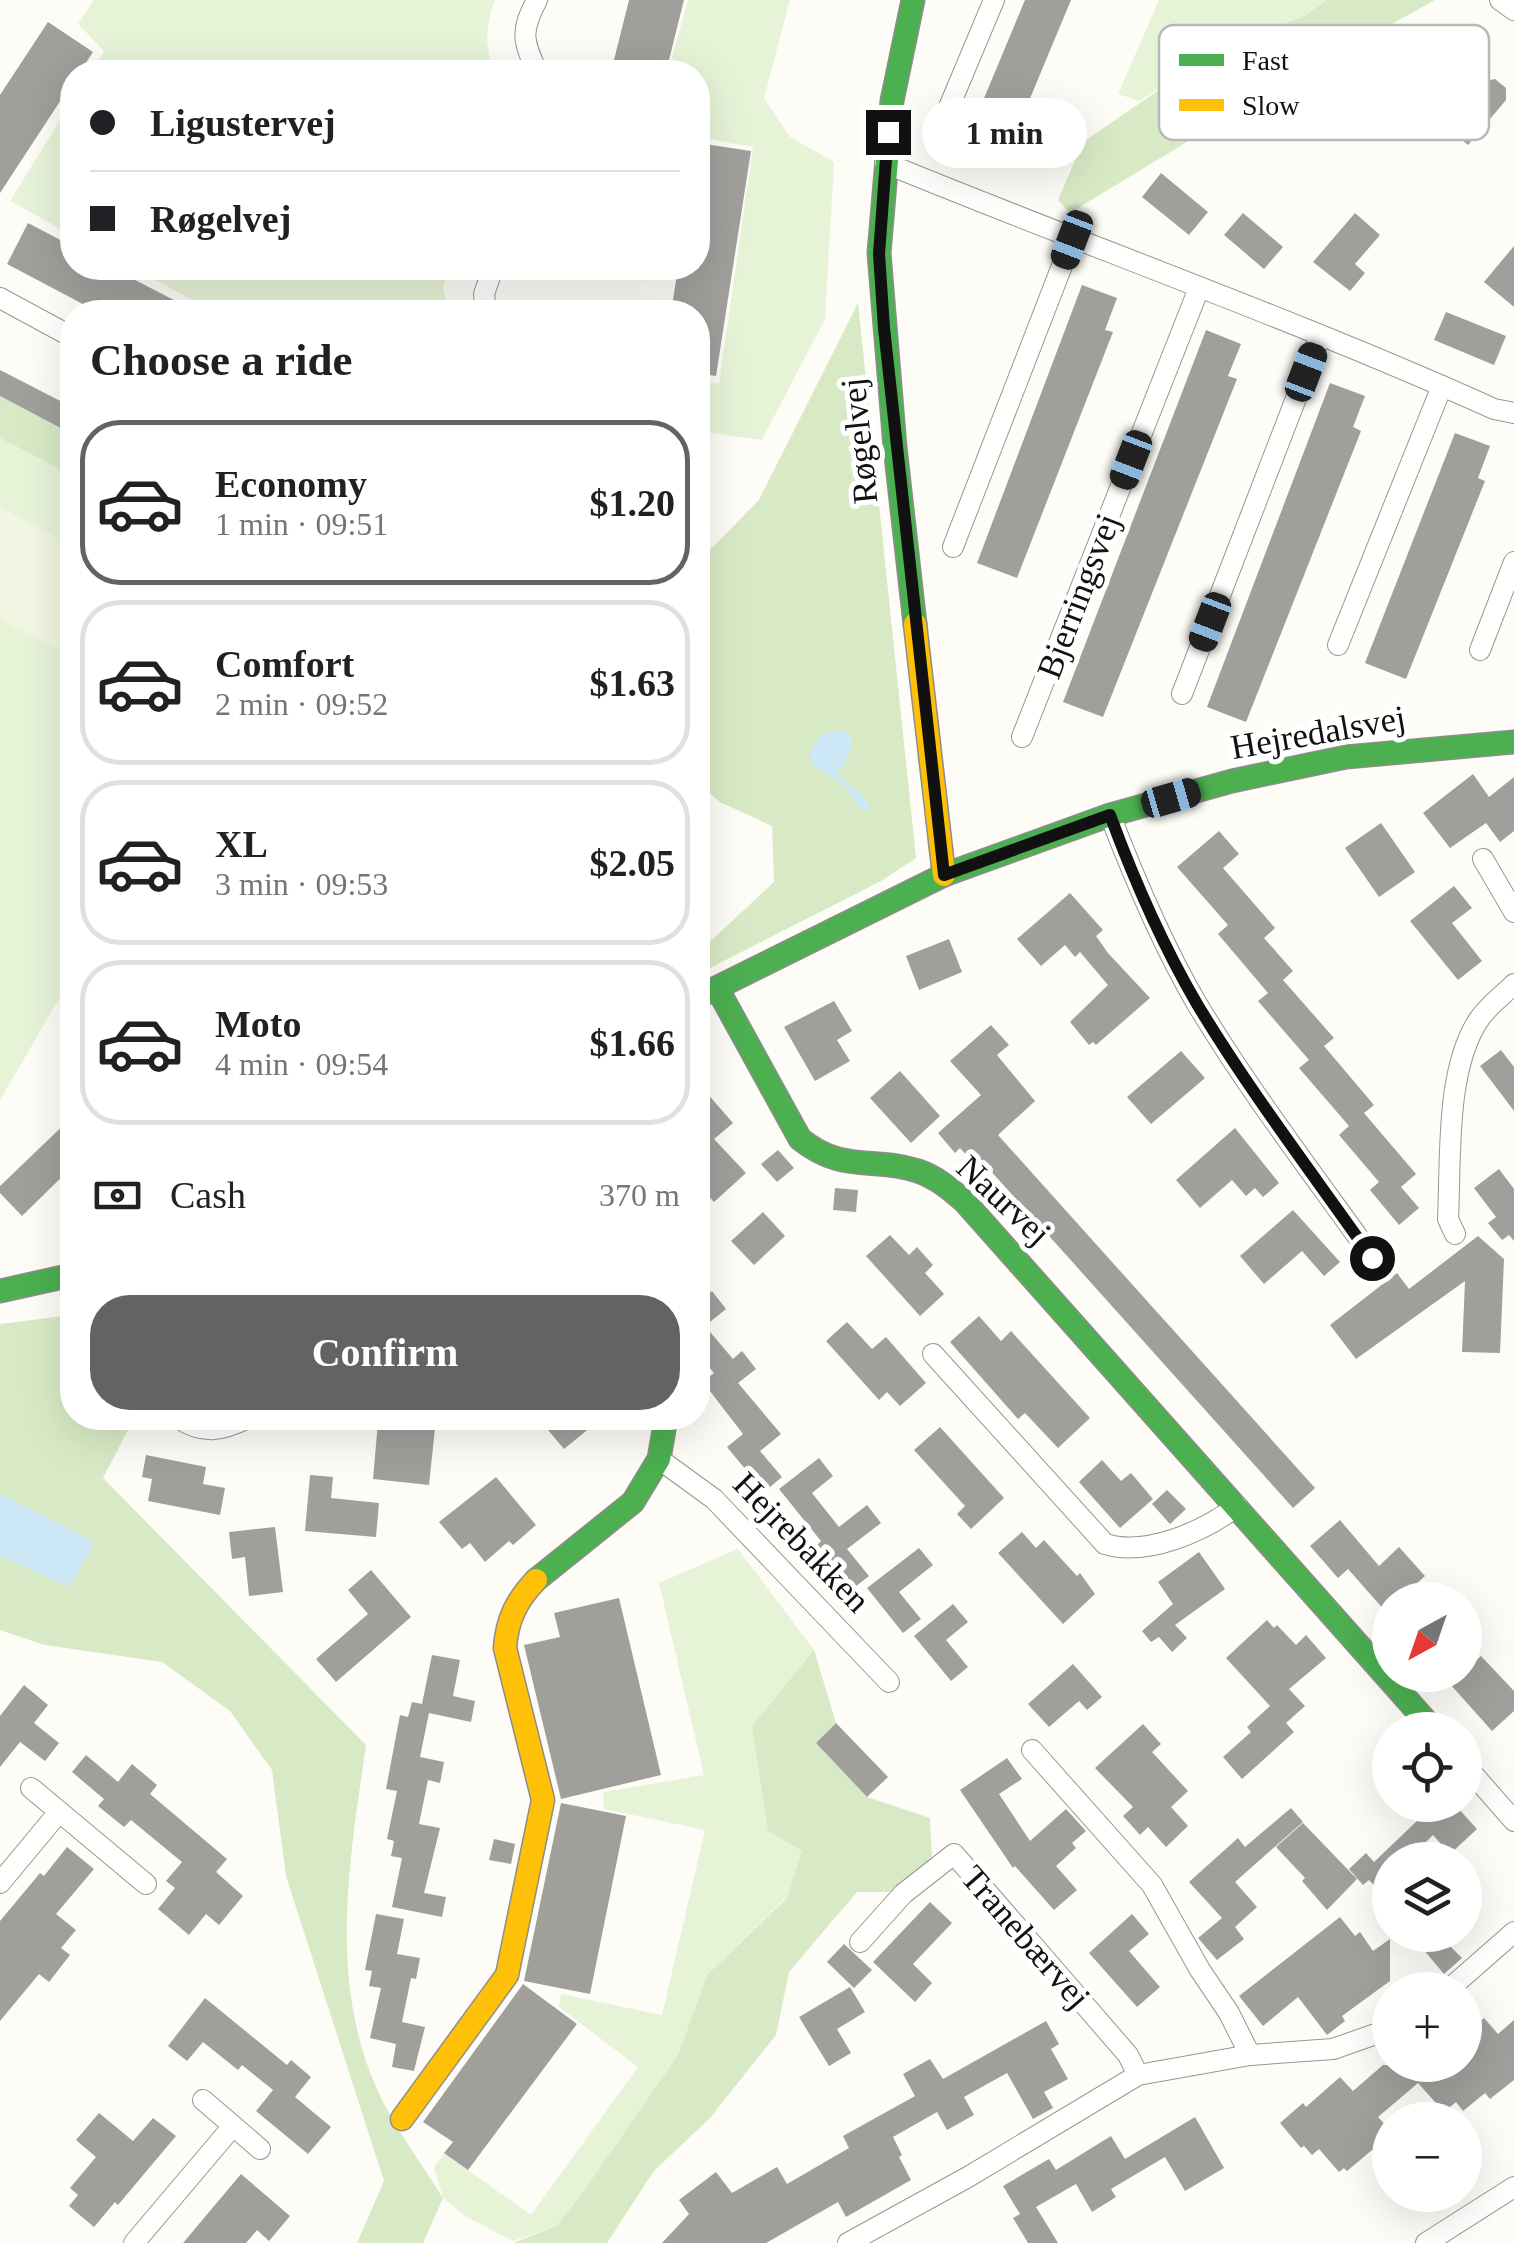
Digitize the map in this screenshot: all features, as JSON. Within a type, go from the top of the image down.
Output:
[{"type":"street","points":[[531,60],[526,49],[524,23],[537,0]]},
{"type":"street","name":"Røgelvej","points":[[913,0],[885,163],[879,254],[944,875]]},
{"type":"street","points":[[944,119],[994,0]]},
{"type":"street","points":[[1500,0],[1514,10]]},
{"type":"street","points":[[885,163],[1494,409],[1514,412]]},
{"type":"street","points":[[953,548],[1072,240]]},
{"type":"street","name":"Bjerringsvej","points":[[1022,737],[1199,288]]},
{"type":"street","points":[[0,298],[60,331]]},
{"type":"street","points":[[1182,694],[1320,336]]},
{"type":"street","points":[[1338,646],[1442,386]]},
{"type":"street","points":[[1480,650],[1514,562]]},
{"type":"street","name":"Hejredalsvej","points":[[710,992],[944,875],[1110,815],[1232,781],[1346,757],[1514,742]]},
{"type":"street","points":[[1110,815],[1138,890],[1195,1000],[1237,1068],[1372,1258]]},
{"type":"street","points":[[1482,859],[1514,912]]},
{"type":"street","points":[[1455,1234],[1448,1220],[1454,1105],[1462,1060],[1480,1018],[1514,984]]},
{"type":"street","name":"Naurvej","points":[[710,998],[800,1140],[816,1155],[837,1162],[919,1171],[948,1188],[1002,1241],[1418,1712]]},
{"type":"street","points":[[0,1291],[60,1277]]},
{"type":"street","points":[[933,1354],[1105,1544],[1119,1549],[1138,1548],[1219,1520],[1237,1506]]},
{"type":"street","points":[[402,2119],[507,1976],[543,1800],[510,1675],[505,1648],[507,1624],[533,1582],[633,1502],[659,1459],[664,1430]]},
{"type":"street","name":"Hejrebakken","points":[[659,1459],[714,1500],[889,1682]]},
{"type":"street","points":[[1032,1750],[1152,1884],[1250,2055]]},
{"type":"street","points":[[1482,1785],[1514,1822]]},
{"type":"street","points":[[31,1788],[146,1884]]},
{"type":"street","points":[[0,1883],[60,1812]]},
{"type":"street","name":"Tranebærvej","points":[[860,1942],[903,1894],[954,1854],[1128,2055],[1138,2075]]},
{"type":"street","points":[[1468,1972],[1514,1932]]},
{"type":"street","points":[[848,2243],[968,2177],[1138,2075],[1250,2055],[1333,2049],[1372,2035]]},
{"type":"street","points":[[203,2100],[260,2149]]},
{"type":"street","points":[[134,2243],[233,2126]]},
{"type":"street","points":[[1426,2243],[1514,2187]]},
{"type":"green space","points":[[94,0],[495,0],[487,36],[491,60],[98,60],[104,51],[78,24]]},
{"type":"green space","points":[[688,0],[790,0],[764,98],[790,137],[834,162],[825,319],[762,440],[710,433],[710,383],[719,384],[753,147],[710,139],[710,60],[671,60]]},
{"type":"green space","points":[[1159,0],[1327,0],[1303,17],[1279,25],[1159,25],[1159,88],[1139,101],[1118,94]]},
{"type":"green space","points":[[1327,0],[1435,0],[1390,25],[1279,25],[1303,17]]},
{"type":"green space","points":[[1159,90],[1159,140],[1190,140],[1070,213],[1058,200],[1083,142]]},
{"type":"green space","points":[[60,120],[60,228],[10,201]]},
{"type":"green space","points":[[155,280],[445,280],[446,300],[193,300]]},
{"type":"green space","points":[[858,303],[916,858],[881,881],[710,968],[710,942],[774,882],[772,826],[710,793],[710,550],[759,500]]},
{"type":"green space","points":[[0,396],[60,428],[60,469],[0,438]]},
{"type":"green space","points":[[0,434],[60,466],[60,997],[0,1100]]},
{"type":"green space","points":[[0,507],[60,539],[60,651],[0,619]]},
{"type":"green space","points":[[60,1316],[60,1430],[128,1430],[103,1478],[366,1745],[347,1905],[350,1985],[356,2025],[374,2082],[443,2198],[423,2243],[357,2243],[384,2181],[286,1876],[272,1770],[230,1711],[162,1662],[45,1645],[0,1630],[0,1324]]},
{"type":"green space","points":[[738,1549],[814,1650],[752,1726],[802,1851],[790,1894],[707,1975],[678,2055],[578,2199],[556,2226],[513,2241],[467,2217],[443,2198],[434,2168],[444,2153],[531,2215],[638,2067],[559,2007],[561,1994],[662,2015],[705,1830],[604,1809],[603,1792],[704,1775],[659,1583]]},
{"type":"green space","points":[[814,1650],[836,1723],[816,1743],[867,1797],[930,1818],[932,1858],[896,1892],[857,1892],[789,1972],[776,2035],[710,2118],[653,2172],[607,2243],[513,2243],[556,2226],[578,2199],[678,2055],[707,1975],[787,1898],[802,1851],[768,1831],[752,1726]]},
{"type":"water","points":[[843,730],[852,738],[847,757],[836,773],[866,799],[870,804],[868,810],[859,808],[840,783],[813,766],[810,751],[822,734]]},
{"type":"water","points":[[0,1494],[91,1540],[91,1548],[72,1583],[66,1586],[0,1555]]},
{"type":"building","points":[[629,0],[684,0],[669,60],[614,60]]},
{"type":"building","points":[[1025,0],[1071,0],[1006,156],[967,139]]},
{"type":"building","points":[[48,22],[93,52],[88,60],[60,60],[60,101],[0,193],[0,95]]},
{"type":"building","points":[[1495,79],[1506,88],[1506,100],[1489,120],[1489,80]]},
{"type":"building","points":[[710,145],[751,151],[716,376],[710,375],[710,300],[673,300],[676,280],[710,280]]},
{"type":"building","points":[[1161,173],[1208,212],[1189,235],[1142,197]]},
{"type":"building","points":[[1243,213],[1283,247],[1264,269],[1224,235]]},
{"type":"building","points":[[1355,213],[1380,235],[1355,264],[1365,273],[1350,291],[1313,262]]},
{"type":"building","points":[[28,223],[60,240],[60,280],[135,280],[174,300],[75,300],[7,264]]},
{"type":"building","points":[[1514,246],[1514,307],[1484,282]]},
{"type":"building","points":[[1082,285],[1117,298],[1105,330],[1113,332],[1017,578],[977,563]]},
{"type":"building","points":[[1446,312],[1506,336],[1494,365],[1434,340]]},
{"type":"building","points":[[1206,330],[1241,344],[1228,376],[1237,379],[1103,717],[1063,702]]},
{"type":"building","points":[[0,370],[60,401],[60,428],[0,396]]},
{"type":"building","points":[[1330,383],[1365,396],[1353,427],[1361,431],[1246,722],[1207,707]]},
{"type":"building","points":[[1455,433],[1490,446],[1478,478],[1485,481],[1406,679],[1365,663]]},
{"type":"building","points":[[1473,774],[1489,797],[1514,777],[1514,831],[1500,842],[1486,823],[1450,848],[1423,813]]},
{"type":"building","points":[[1381,823],[1415,872],[1379,897],[1345,848]]},
{"type":"building","points":[[1219,831],[1239,854],[1223,868],[1275,928],[1264,938],[1293,971],[1283,980],[1334,1038],[1324,1046],[1374,1105],[1364,1113],[1416,1174],[1401,1187],[1419,1208],[1399,1225],[1370,1190],[1379,1182],[1339,1135],[1349,1126],[1299,1068],[1309,1060],[1258,1001],[1268,993],[1218,934],[1228,925],[1177,867]]},
{"type":"building","points":[[1454,886],[1472,908],[1452,923],[1482,961],[1458,980],[1410,921]]},
{"type":"building","points":[[1070,893],[1103,930],[1096,936],[1108,953],[1150,998],[1096,1045],[1089,1045],[1070,1022],[1108,985],[1080,952],[1075,957],[1065,945],[1041,966],[1017,939]]},
{"type":"building","points":[[949,939],[962,972],[919,990],[906,956]]},
{"type":"building","points":[[834,1001],[852,1031],[837,1040],[850,1061],[815,1081],[784,1027]]},
{"type":"building","points":[[991,1025],[1009,1045],[997,1055],[1035,1101],[998,1135],[1315,1488],[1293,1508],[989,1169],[983,1174],[960,1148],[955,1153],[938,1133],[981,1095],[950,1061]]},
{"type":"building","points":[[1501,1050],[1514,1067],[1514,1111],[1480,1066]]},
{"type":"building","points":[[1181,1051],[1205,1078],[1151,1124],[1127,1097]]},
{"type":"building","points":[[900,1071],[940,1116],[911,1143],[870,1098]]},
{"type":"building","points":[[710,1097],[733,1123],[714,1139],[746,1173],[714,1202],[710,1198]]},
{"type":"building","points":[[60,1128],[60,1179],[22,1216],[0,1193],[0,1186]]},
{"type":"building","points":[[1235,1128],[1279,1183],[1263,1197],[1255,1188],[1246,1196],[1232,1180],[1200,1208],[1176,1180]]},
{"type":"building","points":[[778,1150],[794,1168],[777,1182],[761,1164]]},
{"type":"building","points":[[1499,1169],[1514,1189],[1514,1241],[1509,1235],[1502,1240],[1488,1223],[1496,1217],[1474,1188]]},
{"type":"building","points":[[835,1188],[858,1190],[856,1212],[833,1210]]},
{"type":"building","points":[[1293,1210],[1340,1262],[1324,1276],[1302,1251],[1264,1284],[1240,1256]]},
{"type":"building","points":[[763,1212],[785,1236],[754,1265],[731,1241]]},
{"type":"building","points":[[890,1235],[909,1255],[917,1247],[933,1265],[925,1273],[944,1294],[920,1316],[866,1256]]},
{"type":"building","points":[[1478,1236],[1504,1259],[1500,1353],[1462,1352],[1465,1281],[1356,1359],[1330,1325],[1397,1273],[1409,1289]]},
{"type":"building","points":[[710,1293],[726,1309],[710,1322]]},
{"type":"building","points":[[979,1316],[1001,1341],[1011,1331],[1090,1418],[1058,1448],[1025,1413],[1018,1419],[950,1342]]},
{"type":"building","points":[[847,1322],[872,1349],[886,1337],[926,1383],[900,1406],[887,1392],[879,1400],[826,1341]]},
{"type":"building","points":[[710,1332],[733,1359],[742,1351],[756,1369],[738,1383],[781,1434],[760,1451],[782,1477],[764,1492],[727,1447],[743,1434],[710,1391],[710,1376],[714,1373],[710,1368]]},
{"type":"building","points":[[940,1427],[1004,1498],[971,1529],[957,1514],[965,1506],[914,1450]]},
{"type":"building","points":[[377,1430],[435,1430],[429,1485],[373,1479]]},
{"type":"building","points":[[548,1430],[587,1430],[564,1449]]},
{"type":"building","points":[[146,1455],[206,1467],[203,1484],[225,1488],[220,1515],[148,1501],[152,1479],[142,1477]]},
{"type":"building","points":[[819,1458],[833,1476],[812,1493],[839,1527],[867,1505],[881,1523],[847,1549],[869,1576],[851,1590],[816,1546],[821,1541],[779,1489]]},
{"type":"building","points":[[1102,1460],[1121,1481],[1131,1473],[1153,1499],[1120,1528],[1079,1482]]},
{"type":"building","points":[[310,1475],[333,1477],[331,1498],[379,1503],[376,1537],[305,1531]]},
{"type":"building","points":[[496,1477],[536,1525],[485,1562],[470,1543],[462,1549],[439,1522]]},
{"type":"building","points":[[1167,1490],[1186,1509],[1170,1524],[1152,1504]]},
{"type":"building","points":[[1340,1520],[1379,1566],[1399,1547],[1425,1576],[1418,1582],[1372,1582],[1372,1596],[1348,1569],[1338,1578],[1310,1546]]},
{"type":"building","points":[[275,1527],[283,1592],[249,1596],[245,1557],[232,1559],[229,1532]]},
{"type":"building","points":[[1022,1532],[1036,1548],[1044,1540],[1077,1576],[1080,1573],[1095,1594],[1063,1624],[998,1553]]},
{"type":"building","points":[[919,1548],[933,1565],[899,1592],[921,1619],[903,1633],[867,1588]]},
{"type":"building","points":[[1199,1552],[1225,1589],[1175,1625],[1187,1638],[1172,1652],[1159,1637],[1151,1642],[1142,1631],[1173,1604],[1158,1582]]},
{"type":"building","points":[[371,1570],[411,1617],[336,1682],[316,1659],[368,1614],[348,1590]]},
{"type":"building","points":[[619,1598],[661,1775],[561,1799],[524,1645],[560,1637],[554,1613]]},
{"type":"building","points":[[953,1604],[968,1622],[946,1640],[968,1667],[951,1681],[914,1636]]},
{"type":"building","points":[[1267,1620],[1296,1645],[1306,1635],[1326,1658],[1289,1689],[1305,1706],[1286,1723],[1294,1732],[1242,1779],[1223,1757],[1251,1732],[1247,1727],[1270,1706],[1226,1658]]},
{"type":"building","points":[[432,1655],[460,1660],[453,1696],[475,1701],[471,1722],[429,1713],[420,1757],[444,1762],[440,1783],[428,1780],[419,1824],[440,1828],[424,1893],[446,1897],[442,1917],[392,1907],[402,1858],[391,1856],[394,1841],[387,1839],[397,1791],[386,1789],[400,1715],[408,1717],[412,1702],[422,1704]]},
{"type":"building","points":[[1482,1657],[1514,1691],[1514,1711],[1492,1731],[1482,1720],[1482,1712],[1475,1712],[1457,1692],[1482,1692]]},
{"type":"building","points":[[1073,1664],[1102,1697],[1087,1710],[1079,1701],[1049,1727],[1028,1704]]},
{"type":"building","points":[[24,1685],[48,1705],[34,1723],[59,1743],[45,1761],[20,1742],[0,1767],[0,1716]]},
{"type":"building","points":[[836,1723],[888,1777],[867,1797],[816,1743]]},
{"type":"building","points":[[1143,1724],[1161,1744],[1152,1752],[1188,1791],[1171,1807],[1188,1826],[1166,1847],[1148,1827],[1140,1835],[1123,1816],[1133,1807],[1095,1768]]},
{"type":"building","points":[[86,1755],[118,1782],[132,1764],[157,1785],[150,1794],[227,1859],[216,1872],[243,1896],[219,1925],[206,1914],[189,1935],[158,1909],[175,1888],[166,1881],[182,1862],[131,1820],[124,1827],[98,1806],[104,1799],[72,1772]]},
{"type":"building","points":[[1007,1758],[1022,1779],[999,1794],[1030,1841],[1066,1809],[1086,1831],[1072,1843],[1076,1848],[1056,1866],[1077,1890],[1054,1910],[1013,1868],[960,1790]]},
{"type":"building","points":[[561,1803],[626,1816],[590,1994],[524,1981]]},
{"type":"building","points":[[1291,1808],[1303,1822],[1235,1882],[1257,1907],[1235,1927],[1244,1939],[1217,1960],[1198,1938],[1222,1918],[1189,1882],[1238,1838],[1245,1847]]},
{"type":"building","points":[[1416,1822],[1471,1822],[1477,1829],[1463,1842],[1439,1842],[1433,1835],[1426,1842],[1395,1842]]},
{"type":"building","points":[[1303,1823],[1357,1879],[1327,1910],[1302,1881],[1305,1878],[1276,1847]]},
{"type":"building","points":[[494,1839],[515,1844],[511,1864],[489,1860]]},
{"type":"building","points":[[67,1847],[94,1869],[56,1914],[76,1930],[61,1948],[70,1955],[49,1982],[39,1974],[0,2021],[0,1921]]},
{"type":"building","points":[[1366,1853],[1372,1860],[1372,1883],[1369,1880],[1363,1885],[1349,1869]]},
{"type":"building","points":[[930,1902],[952,1923],[913,1964],[932,1983],[915,2002],[873,1962]]},
{"type":"building","points":[[376,1914],[404,1919],[397,1954],[420,1958],[416,1979],[411,1978],[402,2022],[425,2027],[414,2071],[392,2067],[396,2044],[370,2038],[381,1988],[369,1986],[372,1971],[365,1970]]},
{"type":"building","points":[[1132,1914],[1149,1934],[1129,1951],[1160,1987],[1137,2007],[1089,1953]]},
{"type":"building","points":[[1340,1917],[1355,1936],[1360,1932],[1372,1952],[1390,1952],[1390,1972],[1372,1972],[1372,1994],[1342,2016],[1345,2021],[1327,2035],[1298,1997],[1263,2026],[1239,1996]]},
{"type":"building","points":[[844,1944],[872,1970],[854,1988],[827,1962]]},
{"type":"building","points":[[1426,1952],[1456,1952],[1462,1958],[1442,1972]]},
{"type":"building","points":[[523,1984],[577,2024],[468,2170],[444,2153],[453,2142],[423,2122]]},
{"type":"building","points":[[850,1987],[865,2012],[837,2029],[851,2053],[829,2066],[799,2017]]},
{"type":"building","points":[[205,1998],[287,2065],[291,2060],[311,2077],[295,2097],[331,2127],[308,2154],[256,2111],[273,2090],[242,2065],[238,2070],[203,2042],[187,2061],[168,2046]]},
{"type":"building","points":[[1482,2020],[1498,2034],[1514,2020],[1514,2080],[1490,2099],[1485,2093],[1474,2102],[1435,2102],[1418,2083],[1396,2102],[1372,2102],[1372,2150],[1347,2171],[1344,2168],[1339,2172],[1319,2149],[1312,2155],[1304,2146],[1301,2148],[1280,2123],[1303,2103],[1306,2107],[1340,2077],[1353,2091],[1372,2075],[1372,2082],[1482,2082]]},
{"type":"building","points":[[1046,2021],[1059,2044],[1051,2049],[1068,2079],[1044,2092],[1053,2108],[1033,2119],[1007,2073],[964,2097],[974,2115],[947,2130],[937,2112],[893,2137],[911,2180],[846,2217],[838,2202],[766,2243],[662,2243],[689,2214],[679,2200],[716,2172],[732,2193],[777,2167],[787,2184],[849,2148],[843,2136],[915,2096],[903,2074],[930,2059],[943,2079]]},
{"type":"building","points":[[99,2113],[133,2141],[153,2118],[176,2136],[118,2205],[115,2202],[94,2227],[69,2206],[78,2195],[70,2188],[96,2157],[76,2140]]},
{"type":"building","points":[[1195,2117],[1224,2168],[1185,2191],[1165,2157],[1111,2189],[1116,2197],[1092,2212],[1076,2184],[1036,2207],[1058,2243],[1028,2243],[1013,2218],[1020,2214],[1003,2186],[1049,2159],[1056,2170],[1111,2136],[1125,2159]]},
{"type":"building","points":[[241,2174],[290,2216],[269,2241],[257,2230],[246,2243],[183,2243]]},
{"type":"traffic: fast","points":[[913,0],[892,101],[879,253],[915,624]]},
{"type":"traffic: fast","points":[[710,991],[944,875],[1110,815],[1232,781],[1346,757],[1514,742]]},
{"type":"traffic: fast","points":[[717,988],[800,1139],[845,1161],[918,1171],[964,1201],[1418,1712]]},
{"type":"traffic: fast","points":[[0,1291],[60,1278]]},
{"type":"traffic: fast","points":[[536,1580],[633,1502],[659,1459],[664,1430]]},
{"type":"traffic: slow","points":[[915,624],[944,875]]},
{"type":"traffic: slow","points":[[402,2119],[507,1975],[543,1800],[505,1648],[514,1611],[536,1580]]},
{"type":"route","points":[[888,132],[879,254],[884,328],[944,875],[1110,815],[1138,890],[1195,1000],[1237,1068],[1372,1258]]}]
